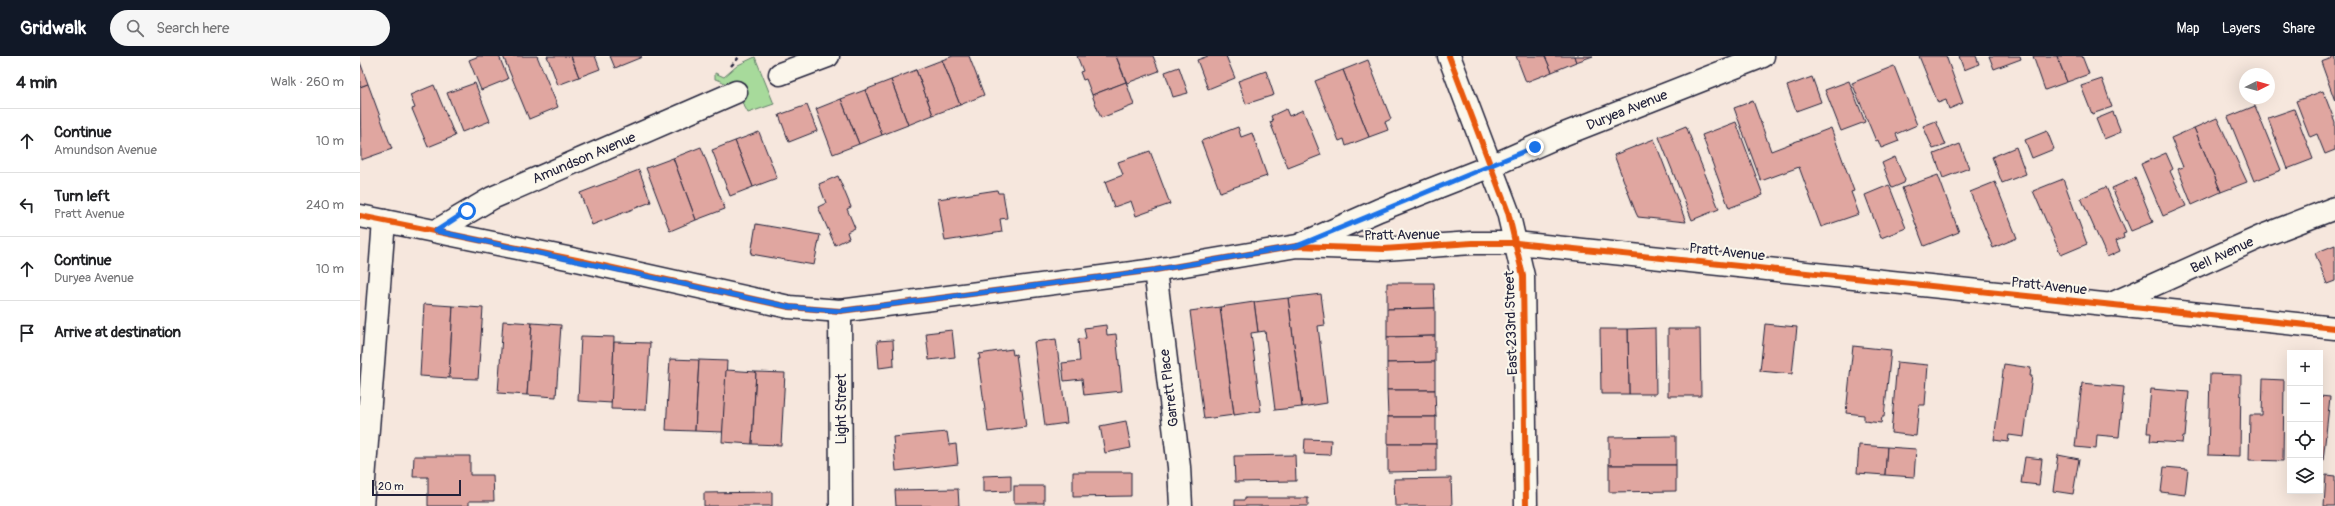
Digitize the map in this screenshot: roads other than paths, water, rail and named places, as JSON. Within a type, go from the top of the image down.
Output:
[{"type":"street","points":[[780,74],[828,56]]},
{"type":"street","name":"East 233rd Street","points":[[1449,56],[1491,166],[1517,243],[1523,276],[1526,506]]},
{"type":"street","name":"Duryea Avenue","points":[[1491,166],[1557,137],[1763,56]]},
{"type":"street","name":"Amundson Avenue","points":[[436,231],[492,198],[736,92]]},
{"type":"street","name":"Pratt Avenue","points":[[1297,246],[1379,210],[1491,166]]},
{"type":"street","name":"Bell Avenue","points":[[2110,305],[2265,235],[2335,208]]},
{"type":"street","name":"Pratt Avenue","points":[[360,216],[790,307],[840,311],[1155,270],[1297,246],[1384,249],[1472,243],[1517,243],[2335,328]]},
{"type":"street","points":[[362,506],[364,419],[384,221]]},
{"type":"street","name":"Garrett Place","points":[[1155,270],[1181,506]]},
{"type":"street","name":"Light Street","points":[[840,311],[841,506]]}]
